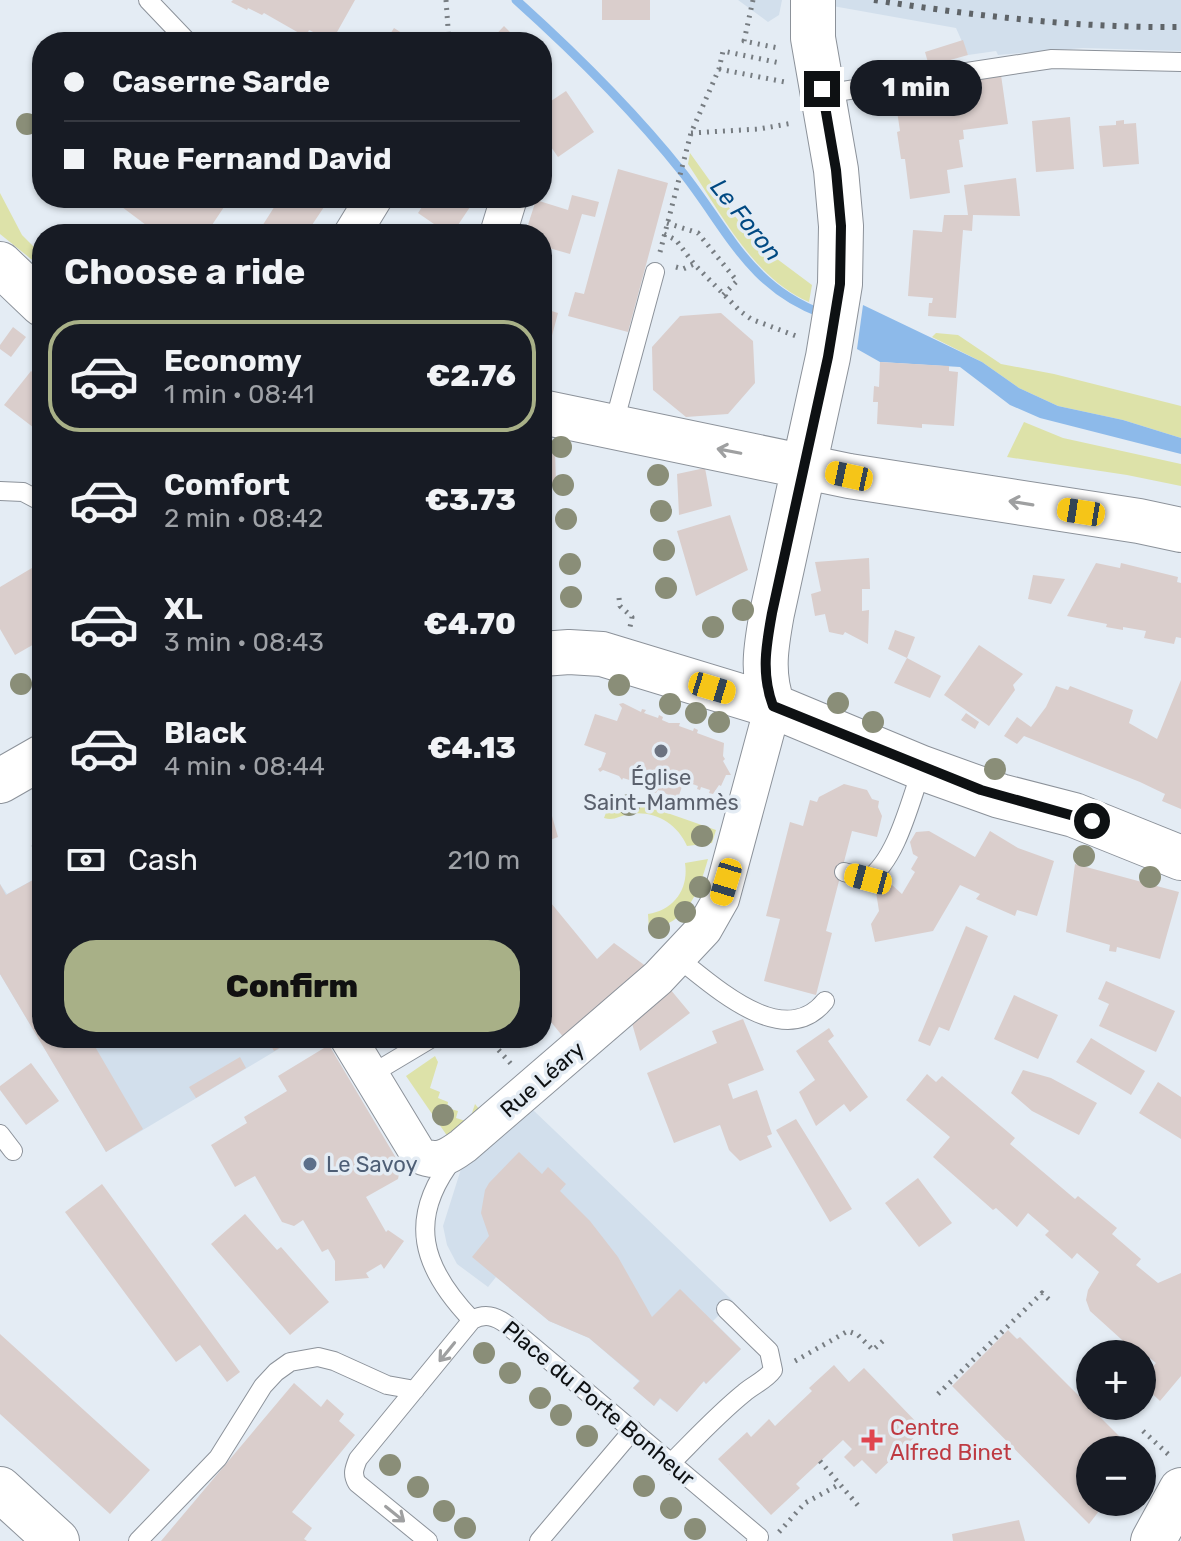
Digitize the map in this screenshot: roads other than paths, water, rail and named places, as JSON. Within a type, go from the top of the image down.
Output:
[{"type":"street","points":[[773,706],[765,681],[765,654],[805,467],[814,341],[838,296],[841,226],[813,38],[813,0]]},
{"type":"street","points":[[0,264],[32,294]]},
{"type":"street","points":[[0,284],[32,304]]},
{"type":"street","points":[[552,414],[849,476],[1181,530]]},
{"type":"street","points":[[552,653],[581,652],[622,644],[906,761],[1025,804],[1074,815],[1181,858]]},
{"type":"street","name":"Rue Léary","points":[[419,1155],[438,1161],[463,1146],[668,968],[710,920],[721,899],[773,706]]},
{"type":"street","points":[[0,781],[32,763]]},
{"type":"street","points":[[354,1048],[419,1155]]},
{"type":"street","points":[[1153,1541],[1173,1471]]},
{"type":"street","points":[[0,1489],[57,1541]]},
{"type":"lane","points":[[148,0],[178,32]]},
{"type":"lane","points":[[825,103],[1052,59],[1181,62]]},
{"type":"lane","points":[[613,427],[655,272]]},
{"type":"lane","points":[[0,491],[23,492],[32,497]]},
{"type":"lane","points":[[844,872],[868,879],[881,870],[903,823],[906,761]]},
{"type":"lane","points":[[668,968],[767,1016],[796,1019],[813,1013],[825,1001]]},
{"type":"lane","points":[[370,1075],[422,1048]]},
{"type":"lane","points":[[0,1134],[13,1151]]},
{"type":"lane","points":[[463,1146],[435,1186],[424,1222],[429,1254],[447,1290],[472,1320]]},
{"type":"lane","points":[[419,1155],[434,1172],[435,1186]]},
{"type":"lane","points":[[671,1463],[726,1408],[773,1370],[772,1356],[726,1309]]},
{"type":"lane","name":"Place du Porte Bonheur","points":[[428,1541],[357,1483],[353,1476],[358,1459],[472,1320],[485,1316],[492,1316],[506,1324],[759,1537],[756,1541]]},
{"type":"lane","points":[[138,1541],[218,1458],[263,1386],[290,1362],[318,1357],[387,1385],[415,1390]]},
{"type":"lane","points":[[539,1541],[633,1430]]},
{"type":"water","points":[[863,305],[982,362],[1019,388],[1058,406],[1123,420],[1181,438],[1181,454],[1040,418],[1010,405],[960,367],[880,362],[857,349]]},
{"type":"waterway","name":"Le Foron","points":[[516,0],[550,32]]},
{"type":"waterway","name":"Le Foron","points":[[552,34],[644,127],[683,173],[758,273],[798,303],[823,314]]},
{"type":"railway","points":[[874,0],[1027,20],[1181,27]]},
{"type":"place","name":"Église Saint-Mammès","points":[[661,751]]},
{"type":"place","name":"Le Savoy","points":[[310,1164]]},
{"type":"place","name":"Centre Alfred Binet","points":[[872,1440]]}]
